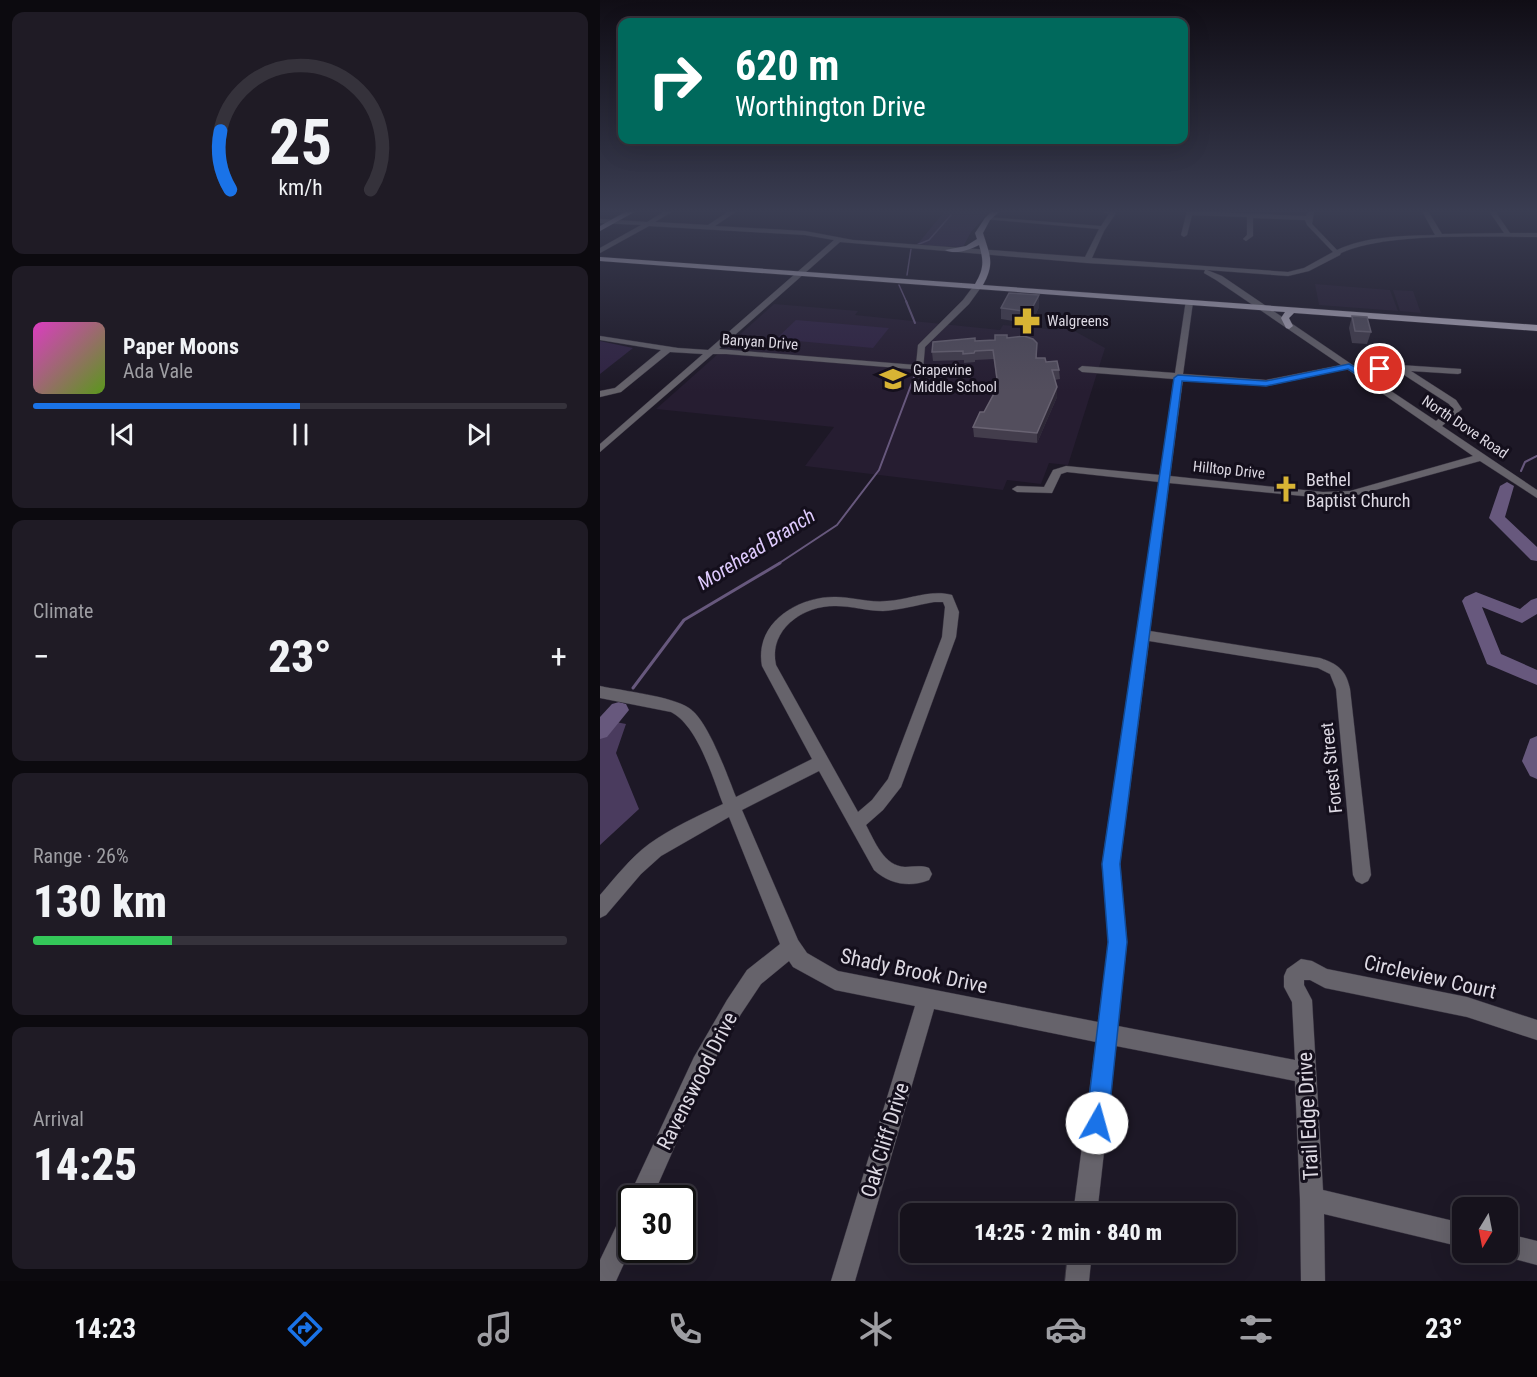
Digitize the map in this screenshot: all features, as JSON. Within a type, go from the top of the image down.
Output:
[{"type":"main road","points":[[769,271],[1189,302],[1258,305],[1537,328]]},
{"type":"main road","points":[[978,286],[986,271]]},
{"type":"main road","points":[[1289,326],[1285,318],[1291,311],[1298,309]]},
{"type":"street","points":[[600,449],[803,271]]},
{"type":"street","name":"North Dove Road","points":[[1201,271],[1229,285],[1537,495]]},
{"type":"street","points":[[1237,271],[1288,274],[1307,271]]},
{"type":"street","points":[[1229,285],[1227,282],[1230,277],[1240,271]]},
{"type":"street","name":"Banyan Drive","points":[[600,338],[710,353],[726,351],[920,368],[919,355],[927,340],[966,302],[978,286]]},
{"type":"street","points":[[1086,1203],[1118,942],[1111,864],[1189,302]]},
{"type":"street","points":[[600,394],[618,390],[668,349]]},
{"type":"street","points":[[1082,369],[1266,383],[1349,366]]},
{"type":"street","points":[[1400,368],[1457,406],[1456,410],[1436,426]]},
{"type":"street","points":[[1359,373],[1400,368],[1458,371]]},
{"type":"street","name":"Hilltop Drive","points":[[1017,489],[1048,491],[1057,472],[1066,469],[1308,494],[1350,494],[1482,457]]},
{"type":"street","points":[[855,823],[870,814],[885,799],[895,782],[949,637],[953,615],[950,601],[947,598],[887,606],[868,606],[835,601],[810,606],[793,613],[771,634],[769,666],[822,762],[855,823],[876,861],[887,871],[904,877],[923,874]]},
{"type":"street","name":"Forest Street","points":[[1144,635],[1304,659],[1335,669],[1340,676],[1343,689],[1362,875]]},
{"type":"street","name":"Shady Brook Drive","points":[[600,692],[656,702],[686,713],[707,746],[731,809],[790,947],[800,960],[835,980],[1307,1073]]},
{"type":"street","points":[[600,909],[635,868],[655,850],[822,762]]},
{"type":"street","name":"Ravenswood Drive","points":[[646,1185],[701,1064],[734,1007],[754,977],[790,947]]},
{"type":"street","name":"Trail Edge Drive","points":[[1312,971],[1300,969],[1294,976],[1294,987],[1302,1000],[1307,1073],[1313,1281]]},
{"type":"street","name":"Circleview Court","points":[[1312,971],[1325,978],[1467,1007],[1537,1030]]},
{"type":"street","name":"Oak Cliff Drive","points":[[843,1281],[927,999]]},
{"type":"street","points":[[1312,1199],[1452,1233]]},
{"type":"street","points":[[603,1281],[618,1248]]},
{"type":"street","points":[[1518,1248],[1537,1253]]},
{"type":"street","points":[[1077,1281],[1079,1263]]},
{"type":"shaded area","points":[[1315,284],[1390,290],[1398,311],[1319,305]]},
{"type":"shaded area","points":[[1393,290],[1413,291],[1421,313],[1400,311]]},
{"type":"shaded area","name":"Grapevine Middle School","points":[[774,304],[858,311],[855,315],[1000,330],[1003,325],[1057,330],[1060,323],[1105,348],[1068,465],[1049,463],[1041,484],[1007,480],[1003,490],[805,466],[834,427],[656,409]]},
{"type":"shaded area","points":[[796,320],[889,328],[873,348],[776,339]]},
{"type":"shaded area","points":[[600,341],[633,348],[600,374]]},
{"type":"shaded area","points":[[600,719],[626,724],[616,753],[639,809],[600,845]]},
{"type":"building","points":[[1009,293],[1039,295],[1030,312],[1001,308]]},
{"type":"building","points":[[1352,316],[1367,317],[1371,332],[1355,331]]},
{"type":"building","name":"Grapevine Middle School","points":[[995,335],[1007,335],[1007,338],[1024,336],[1033,339],[1037,343],[1036,358],[1045,358],[1046,362],[1057,361],[1059,370],[1052,370],[1057,387],[1037,433],[973,427],[980,412],[984,412],[998,386],[993,350],[963,354],[963,351],[932,352],[933,342],[975,338],[975,341],[995,340]]},
{"type":"waterway","name":"Morehead Branch","points":[[907,275],[908,271]]},
{"type":"waterway","name":"Morehead Branch","points":[[899,285],[907,303]]},
{"type":"waterway","name":"Morehead Branch","points":[[906,301],[915,323]]},
{"type":"waterway","name":"Morehead Branch","points":[[778,564],[837,525],[879,470],[916,372]]},
{"type":"waterway","points":[[1521,471],[1525,462],[1537,456]]},
{"type":"waterway","points":[[1507,486],[1497,518],[1537,556]]},
{"type":"waterway","name":"Morehead Branch","points":[[633,688],[684,620],[780,563]]},
{"type":"waterway","points":[[1537,604],[1522,617],[1476,598],[1471,601],[1494,659],[1537,678]]},
{"type":"waterway","name":"Morehead Branch","points":[[600,731],[619,710]]},
{"type":"waterway","points":[[1537,745],[1532,761],[1537,770]]},
{"type":"place","name":"Walgreens","points":[[1027,321]]},
{"type":"place","name":"Grapevine Middle School","points":[[893,379]]},
{"type":"place","name":"Bethel Baptist Church","points":[[1286,489]]},
{"type":"route","points":[[1097,1123],[1118,942],[1111,864],[1166,479],[1178,378],[1266,383],[1349,366],[1359,373],[1380,369]]}]
